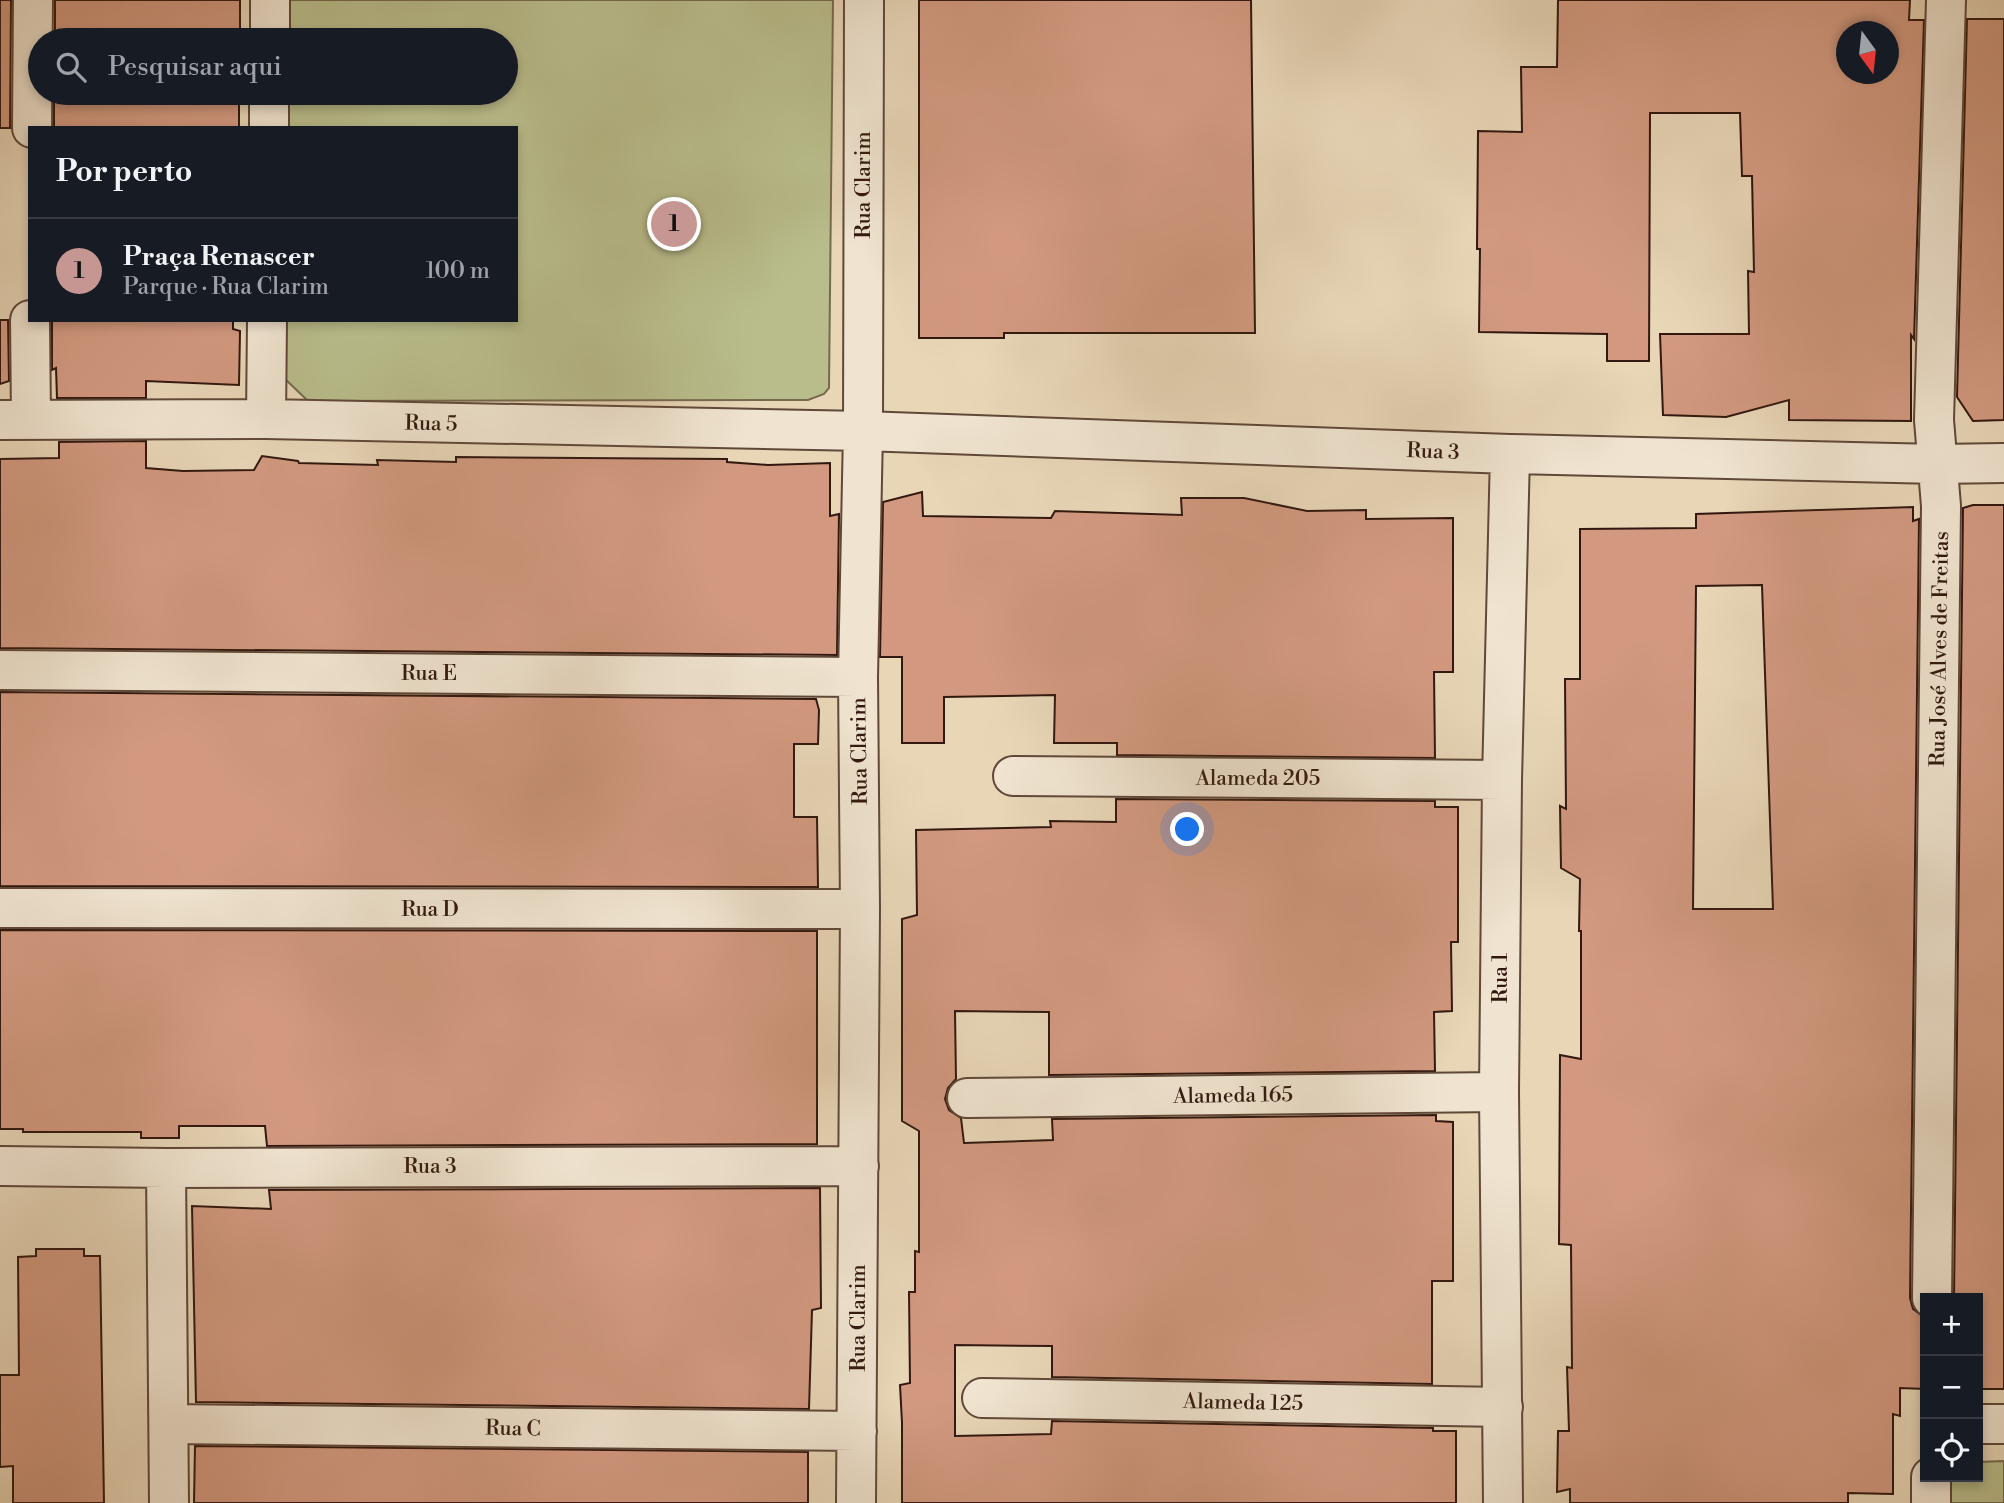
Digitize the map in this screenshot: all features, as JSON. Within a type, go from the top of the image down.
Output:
[{"type":"street","points":[[33,0],[33,28]]},
{"type":"street","points":[[270,0],[270,28]]},
{"type":"street","name":"Rua Clarim","points":[[856,1503],[860,909],[858,677],[863,431],[864,0]]},
{"type":"street","name":"Rua José Alves de Freitas","points":[[1932,1293],[1941,506],[1934,420],[1946,0]]},
{"type":"street","points":[[32,105],[32,126]]},
{"type":"street","points":[[269,105],[269,126]]},
{"type":"street","points":[[15,420],[30,322]]},
{"type":"street","points":[[266,419],[267,322]]},
{"type":"street","name":"Rua 5","points":[[15,420],[266,419],[863,431]]},
{"type":"street","name":"Rua 3","points":[[863,431],[1510,454],[1937,464],[2004,463]]},
{"type":"street","name":"Rua 1","points":[[1503,1503],[1499,1092],[1502,780],[1510,454]]},
{"type":"street","name":"Rua E","points":[[0,670],[858,677]]},
{"type":"street","name":"Alameda 205","points":[[1013,776],[1502,780]]},
{"type":"street","name":"Rua D","points":[[0,908],[860,909]]},
{"type":"street","name":"Alameda 165","points":[[967,1098],[1499,1092]]},
{"type":"street","name":"Rua 3","points":[[0,1166],[859,1166]]},
{"type":"street","points":[[166,1168],[169,1503]]},
{"type":"street","name":"Alameda 125","points":[[982,1398],[1503,1407]]},
{"type":"street","name":"Rua C","points":[[169,1424],[857,1431]]},
{"type":"street","points":[[1983,1424],[2004,1424]]},
{"type":"street","points":[[1931,1482],[1931,1503]]},
{"type":"green space","points":[[285,0],[833,0],[829,388],[824,394],[808,400],[308,401],[283,377],[283,322],[518,322],[518,126],[284,126],[284,105],[518,105],[518,28],[285,28]]},
{"type":"green space","points":[[2004,1461],[2004,1503],[1948,1503],[1948,1482],[1983,1482],[1983,1462]]},
{"type":"building","points":[[0,0],[11,0],[10,128],[0,128]]},
{"type":"building","points":[[55,0],[240,0],[240,28],[55,28]]},
{"type":"building","points":[[919,0],[1251,0],[1255,333],[1004,333],[1004,338],[919,338]]},
{"type":"building","points":[[1558,0],[1910,0],[1909,20],[1924,20],[1914,339],[1911,335],[1911,421],[1789,420],[1789,400],[1726,417],[1663,415],[1660,334],[1749,334],[1748,271],[1754,272],[1752,176],[1742,176],[1740,113],[1650,113],[1649,361],[1607,361],[1607,334],[1479,332],[1478,131],[1522,132],[1521,67],[1557,67]]},
{"type":"building","points":[[1967,19],[2004,19],[2004,420],[1973,421],[1957,397]]},
{"type":"building","points":[[54,105],[239,105],[239,126],[54,126]]},
{"type":"building","points":[[0,320],[8,320],[9,381],[0,384]]},
{"type":"building","points":[[52,322],[233,322],[233,329],[240,331],[239,385],[146,381],[146,398],[57,398],[56,368],[52,370]]},
{"type":"building","points":[[146,441],[146,468],[183,471],[254,470],[262,456],[299,463],[378,465],[377,460],[456,462],[456,457],[727,459],[727,462],[768,465],[830,463],[830,516],[839,514],[837,655],[0,648],[0,459],[59,458],[59,442]]},
{"type":"building","points":[[922,492],[923,516],[1051,518],[1055,511],[1182,515],[1181,498],[1244,498],[1307,511],[1366,510],[1366,519],[1453,518],[1453,672],[1434,672],[1435,758],[1117,755],[1117,743],[1054,743],[1055,695],[944,697],[944,743],[902,743],[902,657],[880,657],[883,502]]},
{"type":"building","points":[[1973,505],[2004,505],[2004,1389],[1983,1389],[1983,1293],[1954,1293],[1963,508]]},
{"type":"building","points":[[1913,507],[1913,521],[1919,519],[1910,1298],[1913,1309],[1920,1314],[1920,1389],[1900,1388],[1900,1416],[1893,1414],[1893,1494],[1848,1493],[1848,1503],[1570,1503],[1570,1489],[1557,1492],[1558,1431],[1569,1431],[1567,1367],[1572,1368],[1571,1245],[1559,1244],[1560,1055],[1581,1059],[1580,879],[1561,868],[1560,806],[1566,809],[1565,679],[1580,679],[1580,529],[1696,528],[1696,514]],"holes":[[[1762,585],[1773,909],[1693,909],[1696,586]]]},
{"type":"building","points":[[0,692],[816,699],[819,710],[818,744],[794,744],[794,817],[817,817],[818,887],[0,886]]},
{"type":"building","points":[[1116,799],[1435,801],[1435,807],[1458,807],[1458,942],[1451,942],[1452,1011],[1434,1012],[1435,1071],[1049,1075],[1049,1012],[955,1011],[956,1079],[948,1088],[945,1099],[949,1110],[961,1118],[964,1143],[1053,1140],[1052,1119],[1436,1115],[1436,1121],[1453,1122],[1453,1281],[1432,1281],[1432,1384],[1052,1377],[1052,1346],[955,1345],[955,1436],[1051,1434],[1052,1421],[1433,1428],[1433,1431],[1456,1431],[1456,1503],[902,1503],[900,1385],[910,1383],[909,1292],[915,1292],[915,1251],[919,1252],[919,1131],[902,1121],[902,919],[917,915],[916,830],[1051,827],[1050,821],[1116,822]]},
{"type":"building","points":[[0,930],[817,931],[817,1144],[267,1146],[265,1126],[179,1126],[179,1138],[141,1138],[141,1132],[23,1132],[23,1129],[0,1129]]},
{"type":"building","points":[[820,1188],[821,1308],[812,1310],[809,1409],[196,1402],[192,1206],[271,1209],[269,1190]]},
{"type":"building","points":[[36,1249],[84,1249],[84,1256],[100,1256],[104,1503],[13,1503],[13,1466],[0,1467],[0,1375],[19,1375],[18,1257],[36,1256]]},
{"type":"building","points":[[195,1446],[808,1452],[808,1503],[194,1503]]},
{"type":"place","name":"Praça Renascer","points":[[674,224]]}]
